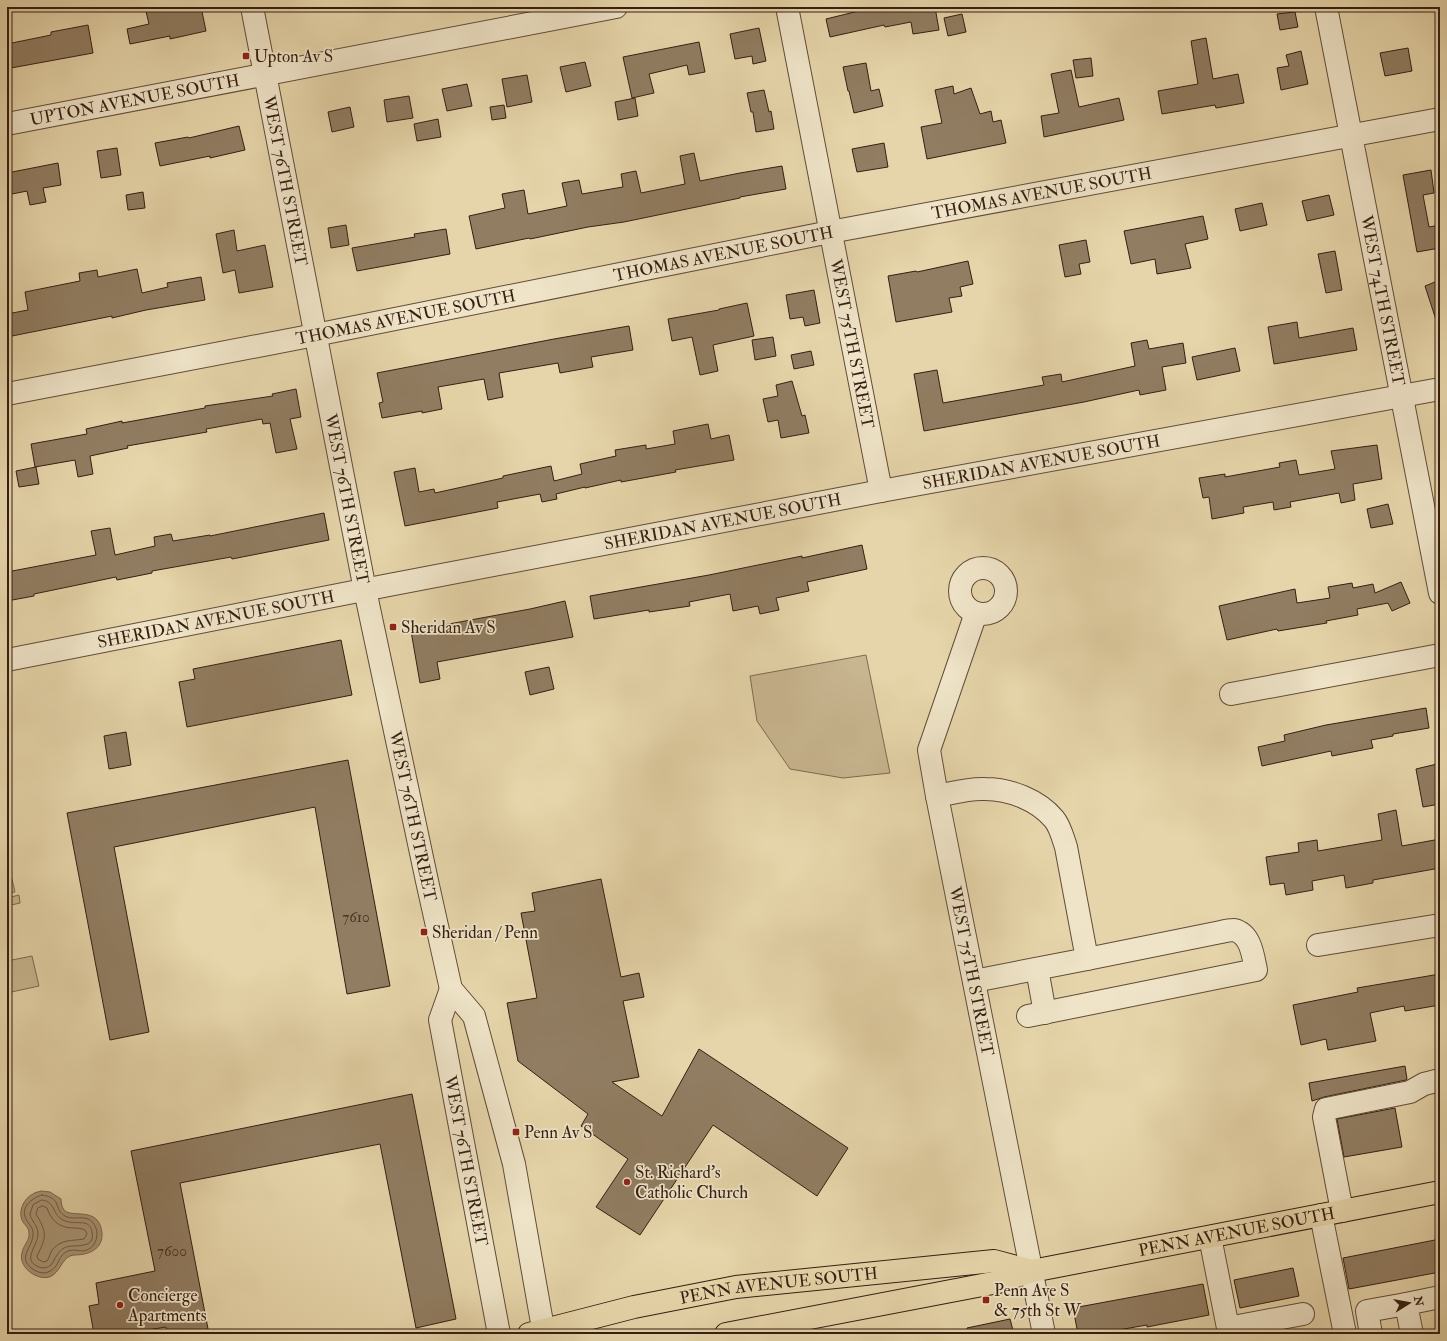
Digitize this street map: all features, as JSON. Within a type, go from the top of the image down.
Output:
[{"type":"main road","name":"PENN AVENUE SOUTH","points":[[726,1334],[998,1282],[1032,1271],[1440,1192]]},
{"type":"main road","name":"PENN AVENUE SOUTH","points":[[539,1333],[634,1307],[736,1287],[994,1261],[1032,1271]]},
{"type":"street","name":"WEST 76TH STREET","points":[[252,7],[365,590],[451,989],[474,1016],[514,1164],[539,1333]]},
{"type":"street","name":"UPTON AVENUE SOUTH","points":[[7,124],[616,7]]},
{"type":"street","name":"WEST 75TH STREET","points":[[787,7],[881,491]]},
{"type":"street","name":"WEST 74TH STREET","points":[[1326,7],[1440,593]]},
{"type":"street","name":"THOMAS AVENUE SOUTH","points":[[7,394],[316,335],[830,232],[1440,119]]},
{"type":"street","name":"SHERIDAN AVENUE SOUTH","points":[[7,660],[881,491],[1440,389]]},
{"type":"street","name":"WEST 75TH STREET","points":[[976,613],[929,750],[1044,1334]]},
{"type":"street","points":[[1231,694],[1440,655]]},
{"type":"street","points":[[937,796],[972,790],[999,790],[1025,797],[1039,806],[1054,819],[1066,847],[1087,959]]},
{"type":"street","points":[[1318,945],[1440,925]]},
{"type":"street","points":[[974,981],[1234,930],[1244,936],[1250,946],[1256,970],[1037,1014],[1037,969]]},
{"type":"street","name":"WEST 76TH STREET","points":[[451,989],[440,1020],[499,1334]]},
{"type":"street","points":[[1345,1334],[1331,1213],[1324,1117],[1326,1109],[1410,1092],[1424,1084],[1440,1080]]},
{"type":"street","points":[[1210,1237],[1225,1331],[1303,1314]]},
{"type":"street","points":[[1371,1334],[1367,1311],[1440,1297]]},
{"type":"street","points":[[1406,1304],[1412,1334]]},
{"type":"shaded area","points":[[866,655],[890,773],[843,778],[790,769],[757,721],[750,676]]},
{"type":"shaded area","points":[[11,875],[15,892],[7,893],[7,876]]},
{"type":"shaded area","points":[[19,895],[20,903],[7,906],[7,898]]},
{"type":"shaded area","points":[[32,956],[39,986],[7,993],[7,961]]},
{"type":"water","points":[[41,1191],[50,1192],[61,1199],[64,1210],[73,1213],[85,1214],[96,1219],[100,1224],[102,1233],[102,1239],[98,1247],[85,1254],[70,1256],[52,1276],[47,1277],[40,1277],[32,1274],[23,1265],[21,1257],[29,1236],[29,1231],[23,1222],[21,1209],[27,1198],[34,1193]]},
{"type":"building","points":[[145,7],[201,7],[206,31],[170,39],[170,36],[130,44],[127,29],[149,24]]},
{"type":"building","points":[[875,7],[935,7],[939,30],[913,34],[911,22],[885,27],[884,25],[830,37],[826,19]]},
{"type":"building","points":[[1295,12],[1298,27],[1280,30],[1277,14]]},
{"type":"building","points":[[962,14],[966,32],[948,36],[944,18]]},
{"type":"building","points":[[88,25],[93,53],[11,68],[9,57],[7,57],[7,44],[51,35],[51,32]]},
{"type":"building","points":[[759,28],[766,61],[753,64],[752,56],[735,59],[730,34]]},
{"type":"building","points":[[1206,38],[1213,79],[1238,74],[1244,103],[1216,108],[1215,105],[1162,114],[1158,91],[1198,84],[1191,41]]},
{"type":"building","points":[[699,42],[705,72],[689,75],[687,65],[649,74],[654,93],[632,98],[623,57]]},
{"type":"building","points":[[1408,48],[1412,71],[1385,76],[1380,53]]},
{"type":"building","points":[[1301,51],[1308,84],[1281,90],[1277,68],[1289,66],[1286,55]]},
{"type":"building","points":[[1091,58],[1093,76],[1076,78],[1073,60]]},
{"type":"building","points":[[585,62],[591,86],[566,92],[560,67]]},
{"type":"building","points":[[866,63],[871,91],[879,89],[883,106],[854,113],[843,67]]},
{"type":"building","points":[[1071,70],[1079,107],[1119,98],[1124,120],[1044,137],[1041,116],[1059,113],[1051,74]]},
{"type":"building","points":[[527,75],[532,102],[507,107],[502,79]]},
{"type":"building","points":[[467,84],[472,106],[447,111],[442,89]]},
{"type":"building","points":[[953,86],[954,94],[971,88],[980,114],[991,111],[993,122],[1001,120],[1006,143],[927,159],[921,127],[942,123],[935,90]]},
{"type":"building","points":[[764,90],[769,112],[771,111],[774,129],[756,132],[753,112],[751,112],[747,93]]},
{"type":"building","points":[[409,96],[413,118],[387,122],[384,100]]},
{"type":"building","points":[[635,98],[638,116],[618,120],[615,102]]},
{"type":"building","points":[[504,105],[506,118],[492,120],[490,107]]},
{"type":"building","points":[[350,107],[354,127],[332,132],[328,112]]},
{"type":"building","points":[[438,119],[441,137],[417,141],[414,124]]},
{"type":"building","points":[[239,126],[245,150],[210,158],[210,156],[160,166],[155,143],[189,138]]},
{"type":"building","points":[[884,143],[888,167],[857,172],[852,149]]},
{"type":"building","points":[[117,148],[121,175],[101,178],[97,151]]},
{"type":"building","points":[[694,153],[700,181],[782,166],[786,189],[740,197],[624,222],[588,227],[476,249],[469,216],[505,208],[502,194],[524,190],[528,214],[567,206],[562,183],[579,180],[582,194],[623,187],[621,174],[636,171],[641,193],[685,184],[680,156]]},
{"type":"building","points":[[58,163],[61,185],[43,188],[46,202],[30,205],[27,191],[7,195],[7,173]]},
{"type":"building","points":[[1431,170],[1434,193],[1423,195],[1429,227],[1440,225],[1440,248],[1417,252],[1403,175]]},
{"type":"building","points":[[143,192],[145,208],[128,210],[126,195]]},
{"type":"building","points":[[1329,195],[1334,215],[1307,221],[1302,201]]},
{"type":"building","points":[[1262,203],[1267,225],[1240,231],[1235,209]]},
{"type":"building","points":[[1203,216],[1208,239],[1185,244],[1191,268],[1157,274],[1155,259],[1131,264],[1124,231]]},
{"type":"building","points":[[346,225],[349,245],[331,248],[328,228]]},
{"type":"building","points":[[446,229],[450,254],[357,271],[352,248],[415,237],[414,234]]},
{"type":"building","points":[[234,230],[237,251],[265,245],[273,287],[239,293],[235,270],[223,273],[216,234]]},
{"type":"building","points":[[1086,240],[1090,262],[1079,264],[1081,274],[1065,277],[1059,245]]},
{"type":"building","points":[[1335,251],[1342,290],[1326,293],[1318,254]]},
{"type":"building","points":[[968,261],[973,284],[960,287],[962,296],[949,298],[952,312],[896,322],[888,276],[917,272]]},
{"type":"building","points":[[137,269],[142,293],[168,287],[167,283],[201,277],[205,300],[146,310],[112,318],[112,316],[7,337],[7,314],[28,310],[25,292],[80,281],[79,273],[97,270],[98,277]]},
{"type":"building","points":[[1440,280],[1440,323],[1437,323],[1425,286]]},
{"type":"building","points":[[814,290],[820,323],[805,326],[803,317],[790,319],[786,295]]},
{"type":"building","points":[[747,303],[754,336],[713,345],[718,371],[700,375],[692,337],[672,341],[668,319],[719,310]]},
{"type":"building","points":[[1297,322],[1299,338],[1353,328],[1357,350],[1274,364],[1268,327]]},
{"type":"building","points":[[629,326],[633,350],[591,357],[593,367],[560,373],[558,363],[499,373],[503,397],[488,400],[484,379],[438,387],[442,409],[382,418],[379,403],[383,402],[377,373]]},
{"type":"building","points":[[773,337],[776,356],[755,360],[752,340]]},
{"type":"building","points":[[1147,340],[1149,349],[1183,343],[1186,363],[1162,367],[1166,390],[1140,395],[1139,390],[1084,402],[924,431],[914,374],[937,370],[943,403],[1044,385],[1042,377],[1061,374],[1062,382],[1135,366],[1131,343]]},
{"type":"building","points":[[1235,348],[1240,371],[1197,380],[1192,357]]},
{"type":"building","points":[[811,351],[814,365],[794,369],[791,355]]},
{"type":"building","points":[[792,381],[802,416],[805,415],[809,433],[781,438],[778,420],[768,422],[763,399],[778,396],[776,385]]},
{"type":"building","points":[[296,389],[301,417],[290,419],[297,449],[276,453],[270,423],[263,424],[262,419],[206,429],[207,432],[127,446],[128,448],[90,456],[93,474],[78,477],[75,460],[35,467],[31,444],[87,434],[86,429],[122,421],[122,423],[205,408],[205,406],[273,396],[272,394]]},
{"type":"building","points":[[708,424],[711,439],[729,435],[734,460],[675,470],[676,472],[621,482],[621,480],[585,487],[556,494],[557,499],[542,502],[540,494],[497,502],[498,508],[405,526],[394,472],[415,468],[419,492],[434,489],[435,493],[551,466],[554,481],[582,474],[580,464],[616,456],[615,450],[646,445],[646,449],[675,444],[673,431]]},
{"type":"building","points":[[1377,445],[1382,479],[1353,484],[1355,500],[1341,503],[1339,493],[1290,502],[1291,507],[1274,510],[1273,502],[1243,507],[1244,513],[1212,519],[1209,497],[1203,498],[1199,478],[1225,474],[1225,477],[1280,467],[1279,463],[1296,460],[1299,475],[1335,469],[1331,451]]},
{"type":"building","points":[[36,467],[39,484],[19,487],[16,471]]},
{"type":"building","points":[[1388,504],[1393,524],[1371,528],[1367,509]]},
{"type":"building","points":[[324,513],[329,540],[232,559],[231,557],[152,571],[152,573],[117,580],[116,577],[7,601],[7,572],[96,555],[91,531],[110,528],[115,555],[155,546],[154,537],[171,534],[173,541],[210,536]]},
{"type":"building","points":[[862,545],[867,569],[807,582],[809,591],[776,598],[779,610],[760,614],[758,606],[733,611],[730,594],[689,602],[690,606],[649,612],[649,610],[594,619],[590,596],[709,575],[802,556],[802,558]]},
{"type":"building","points":[[1401,582],[1410,603],[1392,611],[1388,603],[1357,609],[1358,615],[1326,621],[1327,623],[1278,631],[1277,629],[1227,640],[1219,606],[1295,589],[1297,603],[1330,598],[1328,587],[1352,583],[1353,588],[1373,584],[1375,593]]},
{"type":"building","points":[[565,601],[573,637],[437,662],[440,679],[420,683],[411,631]]},
{"type":"building","points":[[341,640],[352,695],[187,727],[179,682],[195,679],[193,669]]},
{"type":"building","points":[[549,667],[554,689],[530,695],[525,672]]},
{"type":"building","points":[[1426,708],[1429,728],[1393,734],[1393,736],[1371,740],[1373,748],[1332,756],[1331,751],[1262,766],[1258,747],[1285,741],[1284,735],[1326,725]]},
{"type":"building","points":[[126,732],[131,765],[109,769],[104,736]]},
{"type":"building","points":[[348,760],[390,986],[347,994],[315,807],[114,847],[149,1032],[110,1040],[67,813]]},
{"type":"building","points":[[1437,764],[1440,779],[1440,784],[1438,785],[1440,804],[1423,807],[1416,769]]},
{"type":"building","points":[[1396,810],[1402,846],[1440,839],[1440,868],[1373,880],[1373,883],[1346,888],[1344,875],[1312,881],[1313,890],[1286,895],[1284,883],[1270,885],[1266,857],[1299,852],[1298,843],[1317,840],[1318,851],[1382,840],[1378,814]]},
{"type":"building","points":[[601,879],[621,977],[639,973],[644,997],[623,1001],[639,1077],[612,1082],[662,1116],[699,1049],[848,1148],[817,1196],[713,1125],[640,1235],[596,1207],[628,1159],[581,1126],[588,1114],[518,1061],[507,1003],[537,998],[521,913],[535,911],[532,893]]},
{"type":"building","points":[[1440,974],[1440,1005],[1405,1011],[1404,1006],[1370,1013],[1376,1041],[1328,1050],[1326,1039],[1301,1045],[1293,1005],[1358,992],[1357,988]]},
{"type":"building","points":[[1405,1066],[1406,1080],[1324,1097],[1312,1101],[1309,1083]]},
{"type":"building","points":[[412,1094],[456,1319],[416,1328],[380,1144],[180,1183],[209,1334],[167,1334],[166,1327],[135,1332],[136,1334],[94,1334],[89,1306],[99,1304],[96,1283],[155,1271],[131,1151]]},
{"type":"building","points":[[1395,1108],[1402,1147],[1344,1157],[1337,1119]]},
{"type":"building","points":[[1440,1239],[1440,1272],[1349,1289],[1343,1258]]},
{"type":"building","points":[[1293,1268],[1299,1296],[1240,1308],[1234,1280]]},
{"type":"building","points":[[1203,1284],[1209,1315],[1147,1327],[1147,1325],[1095,1334],[1078,1334],[1073,1308]]},
{"type":"building","points":[[1010,1319],[1014,1334],[968,1334],[967,1328]]},
{"type":"place","name":"Upton Av S","points":[[246,56]]},
{"type":"place","name":"Sheridan Av S","points":[[393,627]]},
{"type":"place","name":"Sheridan / Penn","points":[[424,932]]},
{"type":"place","name":"Penn Av S","points":[[516,1132]]},
{"type":"place","name":"St. Richard's Catholic Church","points":[[627,1182]]},
{"type":"place","name":"Penn Ave S & 75th St W","points":[[986,1300]]},
{"type":"place","name":"Concierge Apartments","points":[[120,1305]]}]
